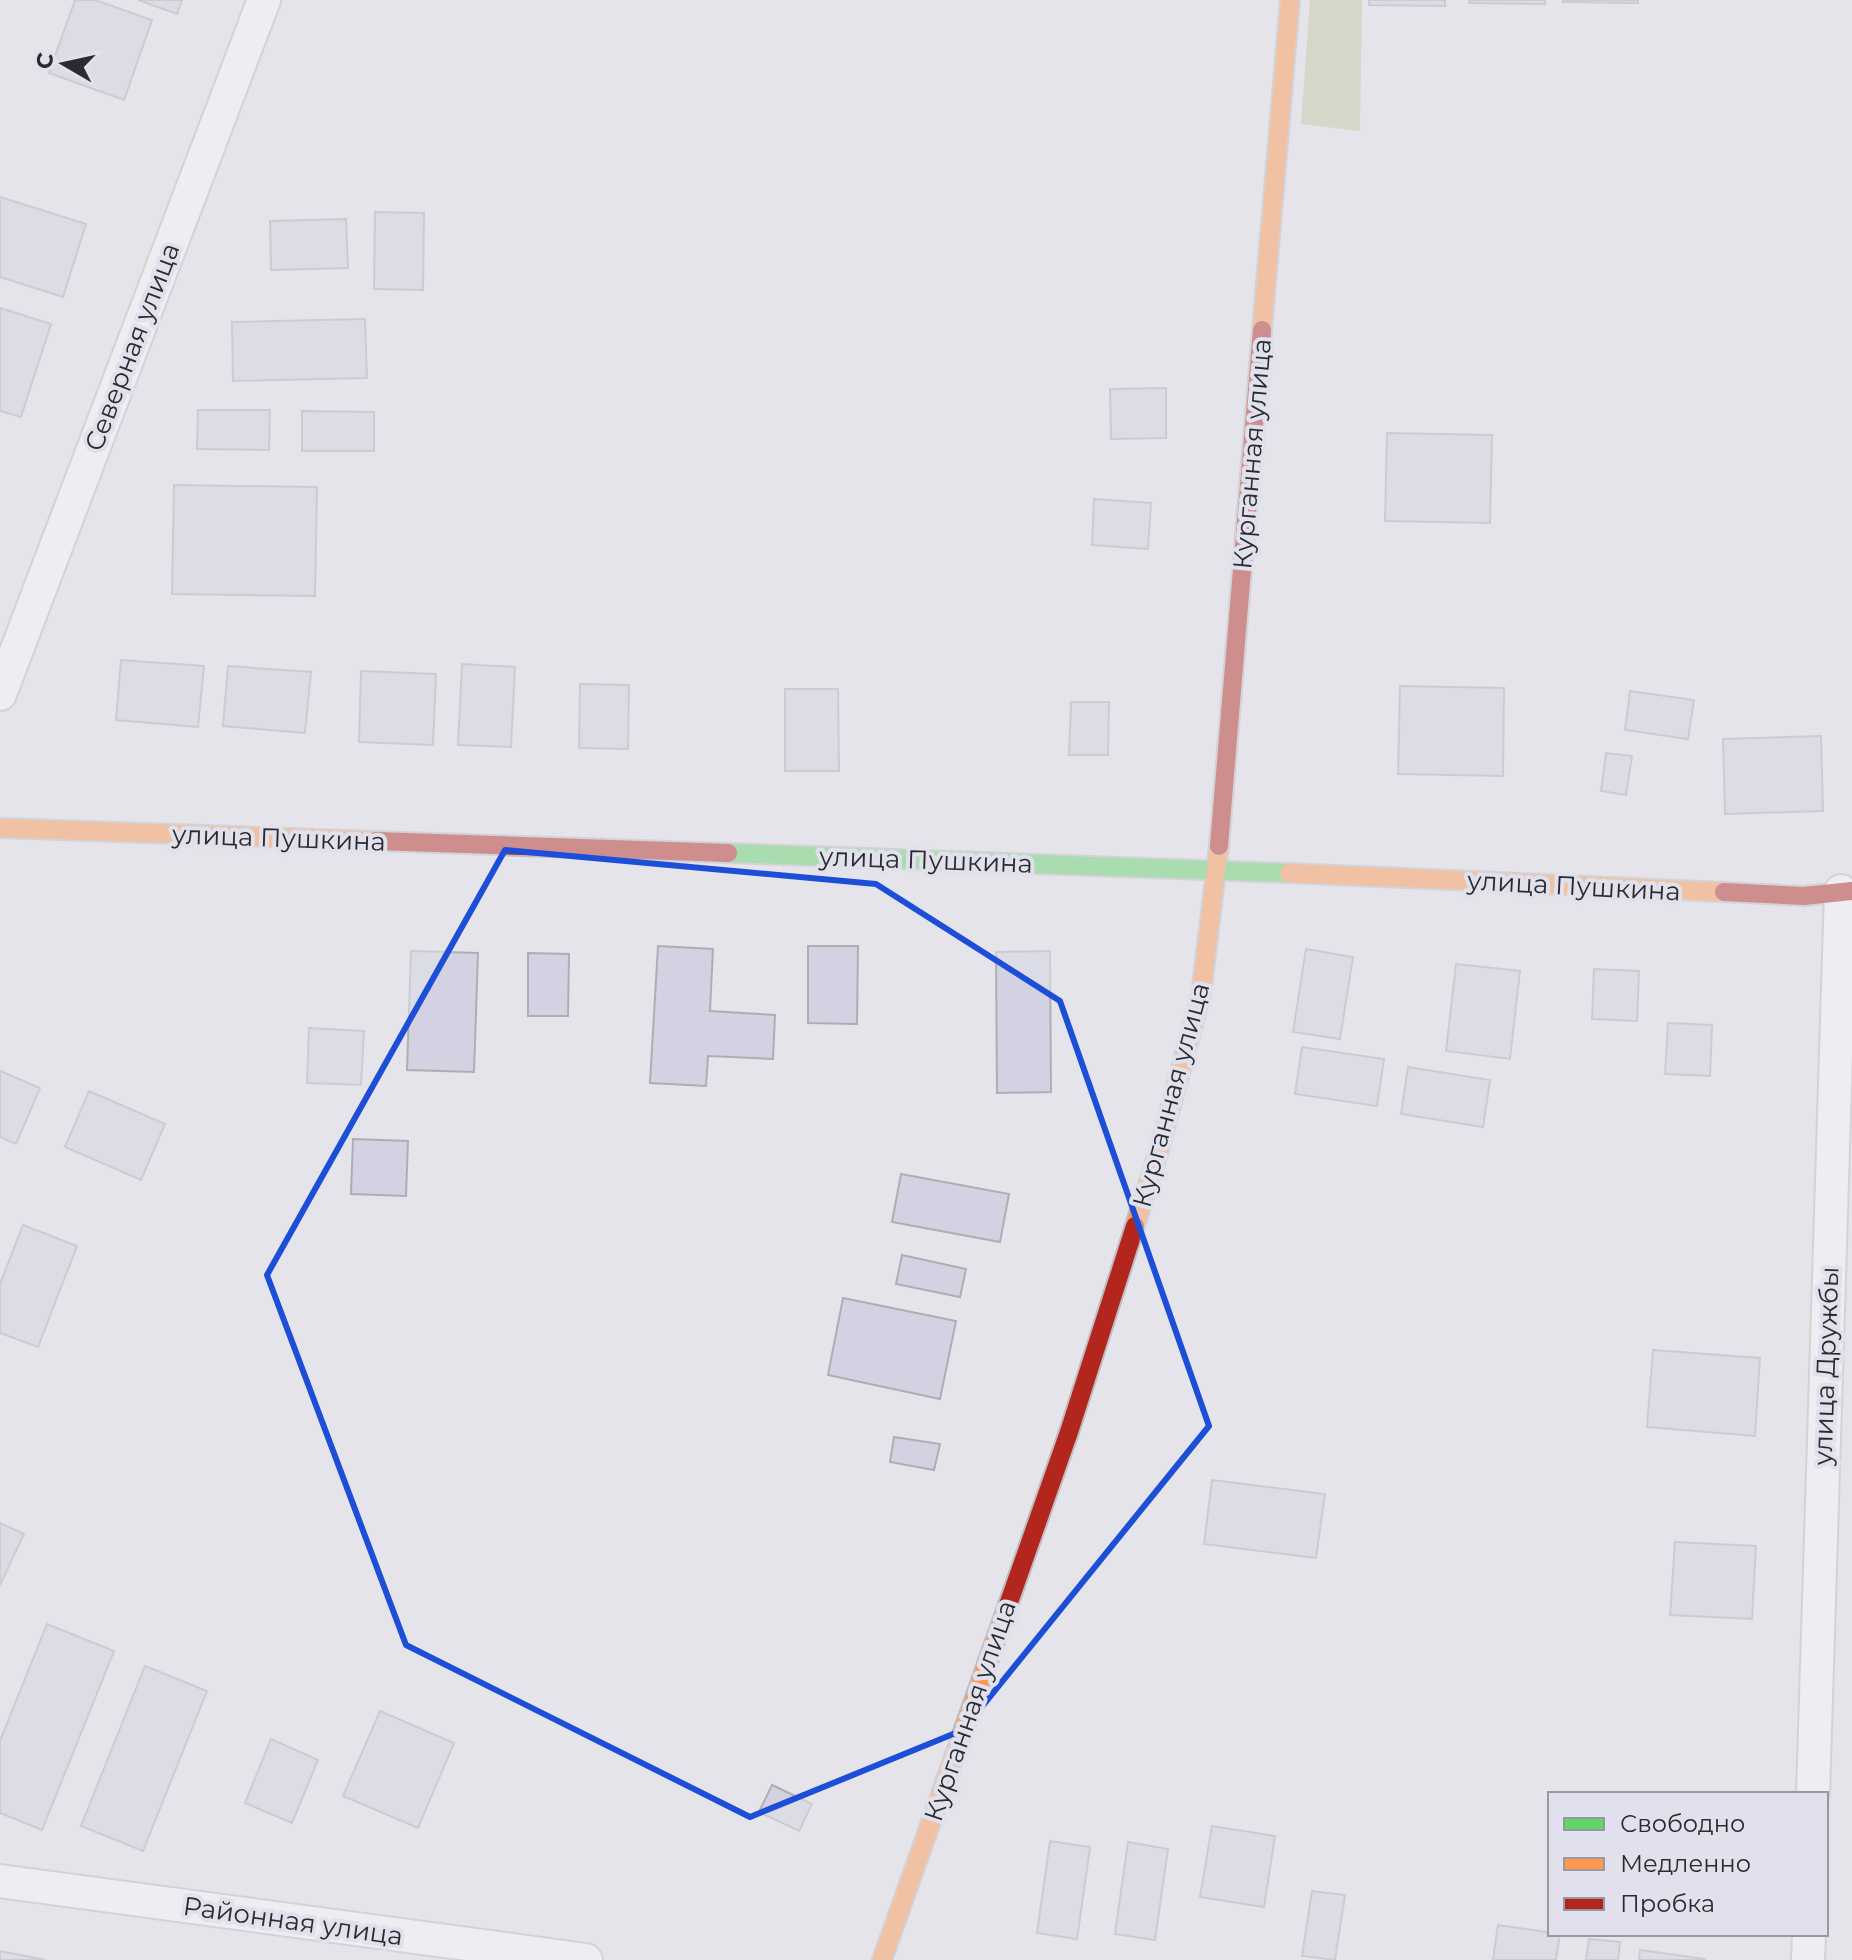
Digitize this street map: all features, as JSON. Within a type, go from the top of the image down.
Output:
[{"type":"street","name":"Северная улица","points":[[0,694],[264,0]]},
{"type":"street","name":"Курганная улица","points":[[882,1960],[1063,1447],[1159,1150],[1201,994],[1217,870],[1290,0]]},
{"type":"street","name":"улица Пушкина","points":[[0,828],[1217,870],[1804,896],[1846,891]]},
{"type":"street","name":"улица Дружбы","points":[[1813,1792],[1846,891]]},
{"type":"street","name":"Районная улица","points":[[0,1881],[586,1960]]},
{"type":"street","points":[[1808,1960],[1809,1936]]},
{"type":"highlighted area","points":[[505,850],[876,884],[1060,1001],[1209,1426],[963,1730],[750,1817],[406,1645],[267,1275]]},
{"type":"green space","points":[[1310,0],[1362,0],[1360,131],[1301,124]]},
{"type":"building","points":[[75,0],[95,0],[152,20],[124,100],[49,73]]},
{"type":"building","points":[[138,0],[182,0],[177,14]]},
{"type":"building","points":[[1369,0],[1445,0],[1445,6],[1369,5]]},
{"type":"building","points":[[1470,0],[1545,0],[1545,4],[1469,3]]},
{"type":"building","points":[[1638,0],[1638,3],[1563,2]]},
{"type":"building","points":[[0,197],[86,224],[63,297],[0,277]]},
{"type":"building","points":[[375,212],[424,213],[423,290],[374,289]]},
{"type":"building","points":[[346,219],[348,268],[271,270],[270,221]]},
{"type":"building","points":[[0,308],[51,324],[21,417],[0,411]]},
{"type":"building","points":[[365,319],[367,378],[233,381],[232,322]]},
{"type":"building","points":[[1166,388],[1166,438],[1111,439],[1110,389]]},
{"type":"building","points":[[198,410],[270,410],[269,450],[197,449]]},
{"type":"building","points":[[302,411],[374,412],[374,451],[302,451]]},
{"type":"building","points":[[1387,433],[1492,435],[1490,523],[1385,521]]},
{"type":"building","points":[[174,485],[317,487],[315,596],[172,594]]},
{"type":"building","points":[[1094,499],[1151,503],[1148,549],[1092,545]]},
{"type":"building","points":[[121,660],[204,666],[198,727],[116,720]]},
{"type":"building","points":[[462,664],[515,667],[511,747],[458,745]]},
{"type":"building","points":[[228,666],[311,672],[305,733],[223,726]]},
{"type":"building","points":[[361,671],[436,674],[433,745],[359,742]]},
{"type":"building","points":[[580,684],[629,685],[628,749],[579,748]]},
{"type":"building","points":[[1400,686],[1504,688],[1503,776],[1398,774]]},
{"type":"building","points":[[785,689],[838,689],[839,771],[785,771]]},
{"type":"building","points":[[1630,691],[1694,700],[1688,739],[1625,730]]},
{"type":"building","points":[[1071,702],[1109,702],[1108,755],[1069,755]]},
{"type":"building","points":[[1821,736],[1823,811],[1725,814],[1723,739]]},
{"type":"building","points":[[1606,753],[1632,756],[1626,795],[1601,791]]},
{"type":"building","points":[[658,946],[713,949],[710,1011],[775,1015],[773,1059],[708,1056],[706,1086],[650,1083]]},
{"type":"building","points":[[808,946],[858,946],[857,1024],[808,1023]]},
{"type":"building","points":[[1306,949],[1353,957],[1340,1039],[1293,1032]]},
{"type":"building","points":[[411,951],[478,953],[474,1072],[407,1070]]},
{"type":"building","points":[[1050,951],[1051,1092],[997,1093],[996,952]]},
{"type":"building","points":[[528,953],[569,954],[568,1016],[528,1016]]},
{"type":"building","points":[[1456,964],[1520,971],[1510,1059],[1446,1051]]},
{"type":"building","points":[[1594,969],[1639,971],[1637,1021],[1592,1019]]},
{"type":"building","points":[[1668,1023],[1712,1025],[1710,1076],[1665,1074]]},
{"type":"building","points":[[309,1028],[364,1031],[361,1085],[307,1083]]},
{"type":"building","points":[[1302,1047],[1384,1059],[1377,1106],[1295,1094]]},
{"type":"building","points":[[1408,1067],[1490,1080],[1483,1127],[1401,1114]]},
{"type":"building","points":[[0,1071],[40,1088],[16,1144],[0,1137]]},
{"type":"building","points":[[89,1091],[165,1124],[141,1180],[65,1147]]},
{"type":"building","points":[[353,1139],[408,1141],[406,1196],[351,1194]]},
{"type":"building","points":[[901,1174],[1009,1194],[1000,1242],[892,1222]]},
{"type":"building","points":[[23,1225],[77,1246],[38,1347],[0,1333],[0,1284]]},
{"type":"building","points":[[902,1255],[966,1269],[960,1297],[896,1284]]},
{"type":"building","points":[[843,1298],[956,1321],[940,1399],[828,1375]]},
{"type":"building","points":[[1653,1350],[1760,1358],[1755,1436],[1647,1427]]},
{"type":"building","points":[[894,1437],[940,1444],[934,1470],[890,1462]]},
{"type":"building","points":[[1212,1480],[1325,1494],[1316,1558],[1204,1544]]},
{"type":"building","points":[[0,1523],[24,1534],[0,1585]]},
{"type":"building","points":[[1675,1542],[1756,1546],[1752,1619],[1670,1615]]},
{"type":"building","points":[[47,1624],[114,1651],[42,1830],[0,1813],[0,1741]]},
{"type":"building","points":[[145,1666],[207,1691],[143,1851],[81,1826]]},
{"type":"building","points":[[380,1711],[454,1743],[418,1828],[343,1796]]},
{"type":"building","points":[[271,1739],[318,1760],[292,1823],[245,1803]]},
{"type":"building","points":[[772,1785],[812,1804],[799,1831],[759,1812]]},
{"type":"building","points":[[1212,1826],[1275,1836],[1264,1907],[1200,1897]]},
{"type":"building","points":[[1050,1841],[1090,1847],[1077,1939],[1037,1933]]},
{"type":"building","points":[[1128,1842],[1168,1849],[1155,1940],[1115,1934]]},
{"type":"building","points":[[1312,1891],[1345,1895],[1335,1960],[1302,1956]]},
{"type":"building","points":[[1498,1925],[1560,1936],[1556,1960],[1493,1960]]},
{"type":"building","points":[[1589,1939],[1620,1942],[1618,1960],[1586,1960]]},
{"type":"building","points":[[1640,1950],[1705,1959],[1705,1960],[1639,1960]]},
{"type":"building","points":[[0,1951],[46,1960],[0,1960]]},
{"type":"traffic: fast","points":[[728,853],[1289,873]]},
{"type":"traffic: slow","points":[[1262,330],[1290,0]]},
{"type":"traffic: slow","points":[[0,828],[376,841]]},
{"type":"traffic: slow","points":[[1135,1226],[1201,994],[1219,846]]},
{"type":"traffic: slow","points":[[1289,873],[1724,892]]},
{"type":"traffic: slow","points":[[882,1960],[1008,1605]]},
{"type":"traffic: jam","points":[[1219,846],[1262,330]]},
{"type":"traffic: jam","points":[[376,841],[728,853]]},
{"type":"traffic: jam","points":[[1724,892],[1804,896],[1852,891]]},
{"type":"traffic: jam","points":[[1008,1605],[1069,1432],[1135,1226]]}]
